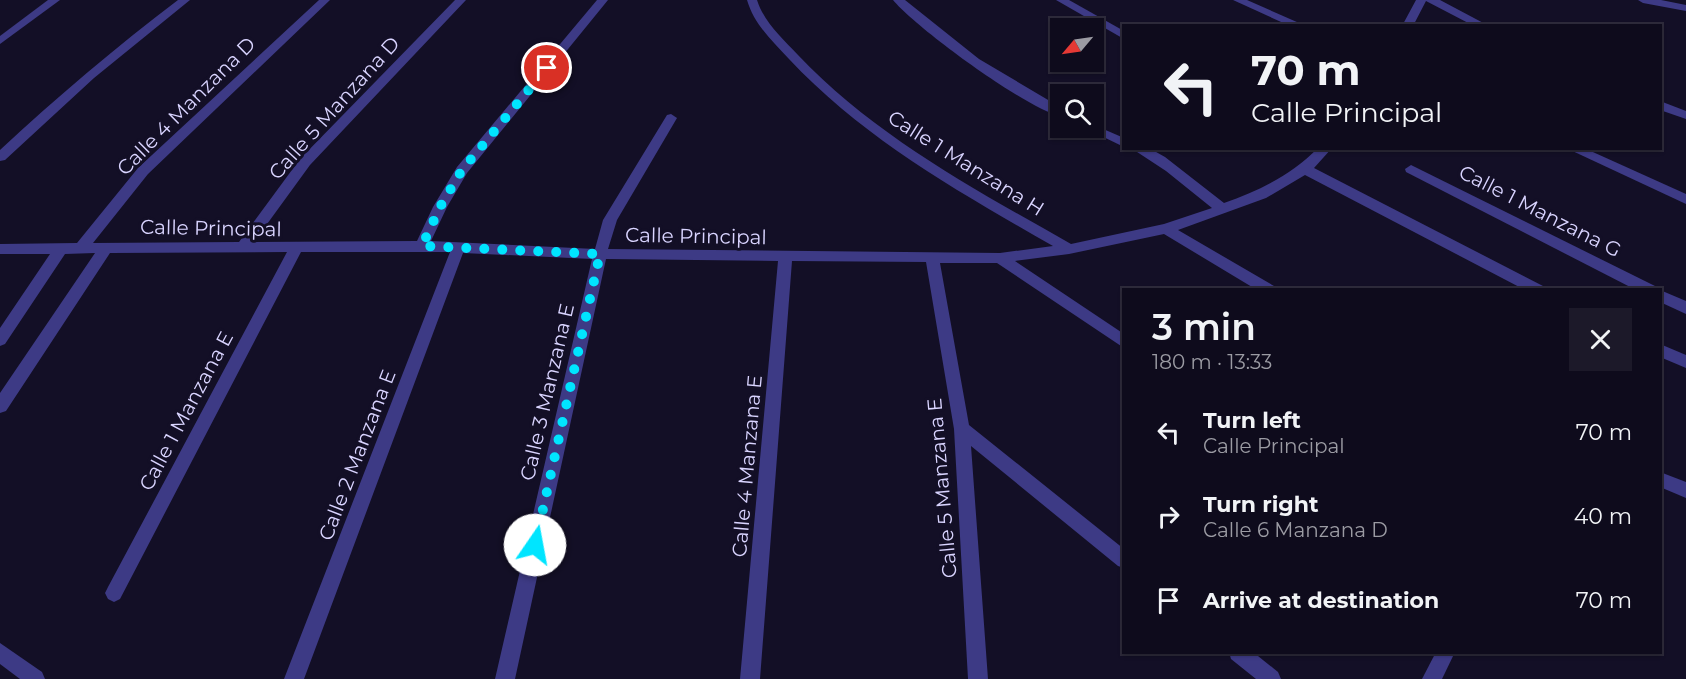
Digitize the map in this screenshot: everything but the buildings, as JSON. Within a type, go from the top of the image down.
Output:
[{"type":"street","points":[[0,40],[55,0]]},
{"type":"street","points":[[0,157],[70,91],[137,35],[185,0]]},
{"type":"street","name":"Calle 4 Manzana D","points":[[82,248],[142,171],[325,0]]},
{"type":"street","name":"Calle 5 Manzana D","points":[[242,248],[305,162],[461,0]]},
{"type":"street","points":[[422,246],[440,207],[462,170],[603,0]]},
{"type":"street","name":"Calle 1 Manzana H","points":[[752,0],[754,9],[772,35],[793,59],[844,107],[924,165],[1069,249]]},
{"type":"street","points":[[898,0],[953,48],[994,75],[1050,106]]},
{"type":"street","points":[[1061,0],[1122,35]]},
{"type":"street","points":[[1238,0],[1296,24]]},
{"type":"street","points":[[1408,24],[1421,0]]},
{"type":"street","points":[[1431,0],[1480,24]]},
{"type":"street","points":[[1643,0],[1686,8]]},
{"type":"street","points":[[1662,106],[1686,116]]},
{"type":"street","name":"Calle 3 Manzana E","points":[[505,679],[600,254],[610,220],[671,118]]},
{"type":"street","points":[[1104,134],[1122,142]]},
{"type":"street","points":[[1141,150],[1171,167],[1222,209]]},
{"type":"street","name":"Calle Principal","points":[[0,249],[459,246],[600,254],[1000,258],[1069,249],[1166,229],[1261,195],[1305,169],[1324,150]]},
{"type":"street","points":[[1576,150],[1686,199]]},
{"type":"street","points":[[1305,169],[1534,288]]},
{"type":"street","name":"Calle 1 Manzana G","points":[[1411,169],[1646,288]]},
{"type":"street","points":[[1166,229],[1266,288]]},
{"type":"street","name":"Calle 2 Manzana E","points":[[294,679],[459,246]]},
{"type":"street","points":[[0,406],[107,247]]},
{"type":"street","points":[[0,340],[61,248]]},
{"type":"street","name":"Calle 1 Manzana E","points":[[114,593],[296,248]]},
{"type":"street","name":"Calle 4 Manzana E","points":[[750,679],[785,256]]},
{"type":"street","points":[[1000,258],[1122,341]]},
{"type":"street","name":"Calle 5 Manzana E","points":[[932,259],[962,429],[979,677]]},
{"type":"street","points":[[1662,296],[1686,308]]},
{"type":"street","points":[[1662,351],[1686,362]]},
{"type":"street","points":[[962,429],[1122,558]]},
{"type":"street","points":[[1662,480],[1686,490]]},
{"type":"street","points":[[0,652],[35,679]]},
{"type":"street","points":[[1240,654],[1271,679]]},
{"type":"street","points":[[1432,679],[1445,654]]},
{"type":"route","points":[[535,545],[600,254],[422,246],[440,207],[462,170],[547,68]]}]
